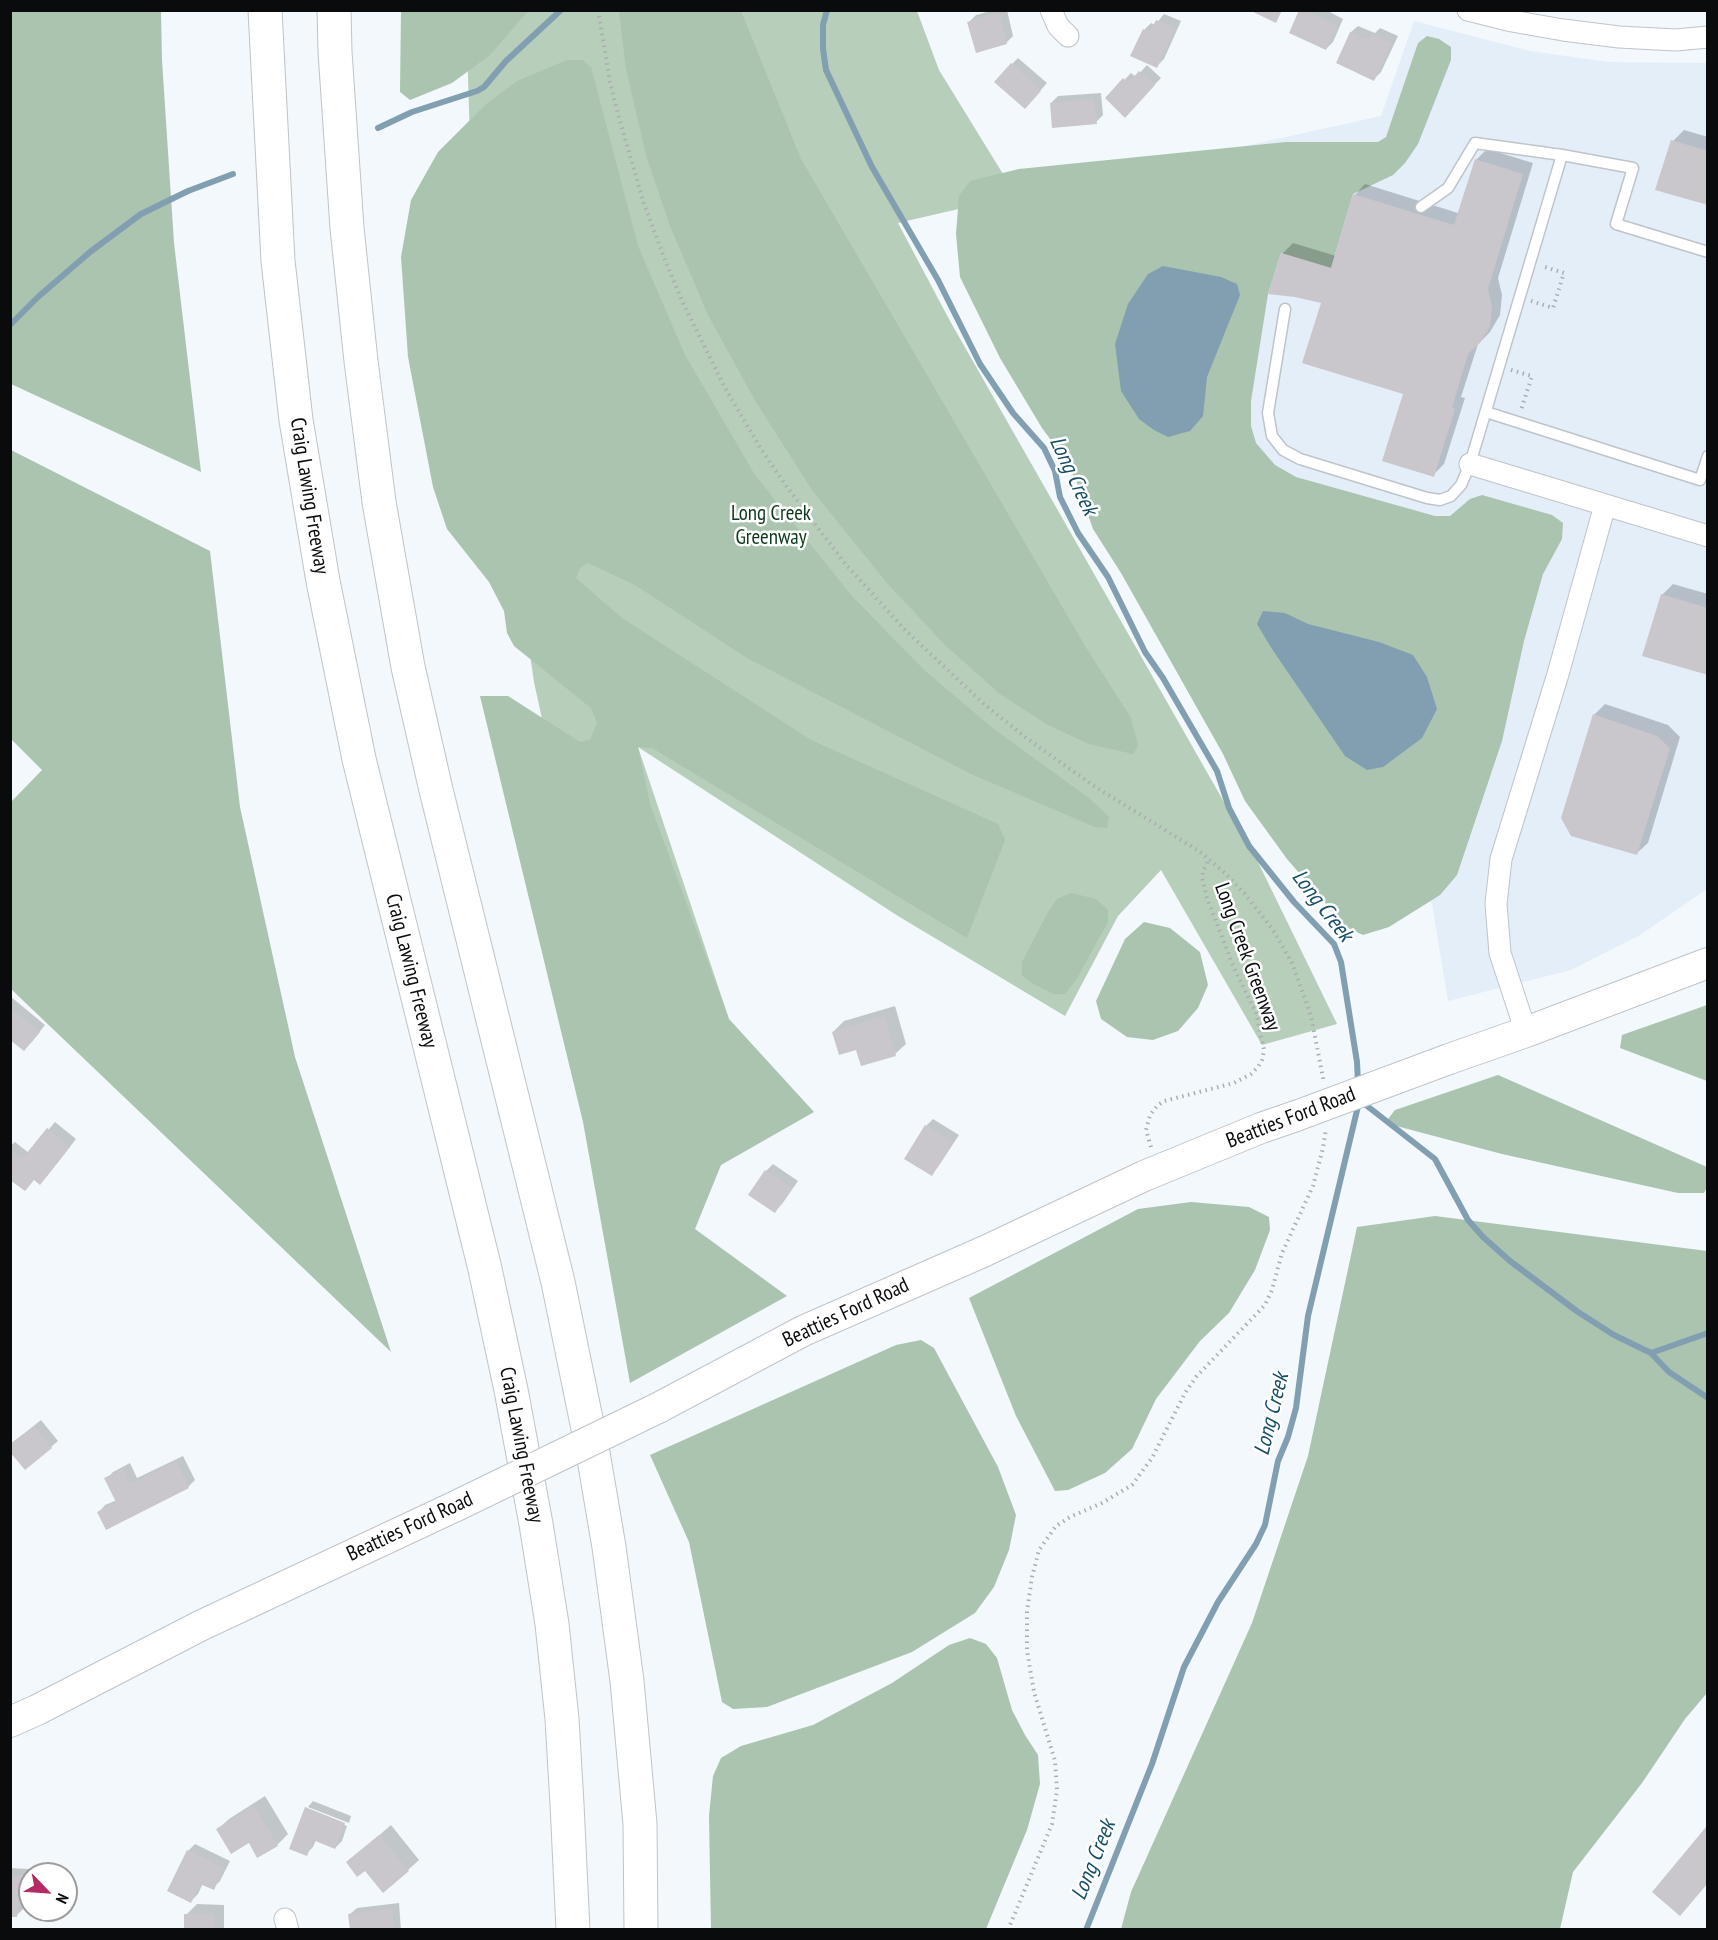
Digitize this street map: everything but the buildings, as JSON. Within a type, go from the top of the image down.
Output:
[{"type":"highway","name":"Craig Lawing Freeway","points":[[265,10],[279,261],[298,432],[322,580],[359,759],[485,1269],[532,1501],[552,1624],[562,1719],[573,1929]]},
{"type":"highway","points":[[334,10],[347,228],[379,502],[408,667],[558,1282],[593,1453],[609,1547],[627,1681],[640,1824],[641,1929]]},
{"type":"main road","name":"Beatties Ford Road","points":[[10,1722],[202,1625],[658,1408],[803,1331],[985,1251],[1111,1191],[1261,1128],[1526,1032],[1707,963]]},
{"type":"street","points":[[1051,10],[1058,26],[1068,36]]},
{"type":"street","points":[[1468,10],[1512,21],[1619,37],[1676,40],[1707,37]]},
{"type":"street","points":[[1470,464],[1707,536]]},
{"type":"street","points":[[1526,1032],[1500,953],[1496,904],[1501,859],[1558,674],[1605,506]]},
{"type":"lane","points":[[1421,207],[1449,189],[1475,143],[1562,155],[1633,168],[1617,224],[1707,252]]},
{"type":"lane","points":[[1286,309],[1268,412],[1272,436],[1283,450],[1300,459],[1427,498],[1440,501],[1451,496],[1461,485],[1470,464],[1562,155]]},
{"type":"lane","points":[[1486,412],[1700,480],[1707,456]]},
{"type":"path","name":"Long Creek Greenway","points":[[598,10],[610,82],[618,114],[644,201],[665,260],[683,303],[725,388],[761,449],[843,561],[904,629],[984,705],[1094,786],[1183,840],[1209,859],[1245,894],[1259,910],[1284,948],[1303,991],[1311,1016],[1324,1087]]},
{"type":"path","name":"Long Creek Greenway","points":[[1163,1169],[1148,1141],[1146,1130],[1150,1115],[1157,1106],[1164,1101],[1234,1083],[1251,1074],[1258,1067],[1264,1050],[1256,1013],[1234,968],[1207,898],[1202,878],[1209,859]]},
{"type":"path","points":[[1008,1929],[1052,1824],[1057,1790],[1055,1761],[1034,1692],[1027,1651],[1027,1611],[1039,1550],[1056,1526],[1132,1485],[1152,1458],[1185,1393],[1196,1377],[1265,1305],[1272,1290],[1282,1253],[1312,1186],[1323,1148],[1326,1126]]},
{"type":"shaded area","points":[[1414,21],[1530,51],[1608,62],[1707,63],[1707,889],[1640,935],[1571,970],[1448,1001],[1432,904],[1401,859],[1010,198],[1381,116]]},
{"type":"green space","points":[[11,10],[161,11],[174,243],[201,472],[11,384]]},
{"type":"green space","points":[[401,10],[528,11],[490,55],[452,83],[410,100],[400,92]]},
{"type":"green space","name":"Long Creek Greenway","points":[[466,11],[917,11],[939,70],[1011,187],[1006,198],[898,223],[950,321],[1257,860],[1337,1024],[1262,1045],[1161,870],[1118,916],[1065,1016],[898,916],[638,747],[729,1019],[624,1098],[534,682],[474,275]]},
{"type":"green space","points":[[619,11],[741,11],[801,159],[1085,646],[1131,718],[1138,746],[1133,754],[1089,744],[1048,725],[1000,694],[945,645],[887,583],[812,490],[756,402],[708,315],[670,226],[646,155],[626,69]]},
{"type":"green space","points":[[1427,36],[1439,39],[1451,47],[1451,60],[1418,144],[1405,163],[1393,175],[1353,194],[1331,268],[1281,253],[1268,294],[1251,401],[1251,426],[1256,443],[1275,465],[1296,477],[1435,516],[1450,516],[1470,499],[1482,495],[1552,515],[1563,523],[1562,539],[1543,574],[1524,641],[1502,741],[1457,875],[1440,895],[1389,927],[1363,935],[1346,927],[1287,859],[1245,801],[1223,754],[1121,573],[1093,529],[1077,483],[1062,455],[1042,428],[1000,358],[960,277],[956,234],[959,196],[970,181],[1019,169],[1286,142],[1378,142],[1386,137],[1418,43]]},
{"type":"green space","points":[[567,60],[582,60],[591,67],[638,246],[685,355],[755,475],[851,595],[924,670],[994,729],[1090,799],[1109,817],[1107,828],[1095,827],[971,774],[747,658],[635,585],[588,563],[580,568],[576,578],[622,618],[811,740],[998,824],[1005,840],[967,938],[652,748],[638,747],[650,804],[729,1019],[814,1112],[721,1165],[695,1229],[787,1296],[630,1383],[583,1122],[480,696],[508,696],[580,742],[590,740],[597,723],[591,708],[514,646],[507,633],[504,611],[489,582],[447,529],[433,487],[408,357],[401,257],[411,200],[438,152],[485,105],[517,81]]},
{"type":"green space","points":[[11,450],[210,551],[240,807],[295,1057],[391,1352],[11,989],[11,802],[42,770],[11,739]]},
{"type":"green space","points":[[1071,893],[1096,899],[1108,910],[1108,922],[1076,980],[1065,994],[1053,994],[1022,975],[1022,962],[1057,899]]},
{"type":"green space","points":[[1144,922],[1170,928],[1200,952],[1208,985],[1198,1008],[1178,1031],[1153,1040],[1127,1037],[1101,1019],[1096,1001],[1125,939]]},
{"type":"green space","points":[[1707,1005],[1707,1081],[1620,1048],[1622,1035]]},
{"type":"green space","points":[[1498,1075],[1707,1167],[1707,1187],[1704,1193],[1678,1193],[1502,1154],[1385,1123],[1395,1110]]},
{"type":"green space","points":[[1191,1202],[1249,1207],[1269,1217],[1270,1230],[1255,1270],[1229,1313],[1200,1341],[1156,1399],[1132,1449],[1105,1473],[1068,1490],[1055,1491],[1016,1416],[969,1298],[1138,1209]]},
{"type":"green space","points":[[1435,1216],[1707,1251],[1707,1693],[1685,1719],[1642,1783],[1573,1872],[1560,1929],[1121,1929],[1131,1892],[1252,1623],[1308,1456],[1357,1227]]},
{"type":"green space","points":[[921,1340],[934,1348],[998,1467],[1016,1515],[1009,1550],[994,1587],[975,1613],[912,1652],[767,1707],[733,1709],[722,1702],[689,1542],[650,1455],[896,1345]]},
{"type":"green space","points":[[970,1638],[986,1644],[997,1658],[1012,1710],[1038,1755],[1040,1784],[1027,1830],[986,1929],[711,1929],[709,1816],[713,1776],[721,1758],[741,1746],[813,1725],[892,1683],[949,1645]]},
{"type":"water","points":[[1163,266],[1221,277],[1237,284],[1240,295],[1207,377],[1203,416],[1190,431],[1168,437],[1139,419],[1121,391],[1115,344],[1128,304],[1148,274]]},
{"type":"water","points":[[1263,611],[1285,613],[1308,624],[1379,642],[1413,655],[1427,677],[1437,709],[1422,738],[1383,767],[1367,770],[1345,756],[1257,624]]},
{"type":"waterway","points":[[378,128],[412,112],[484,87],[506,61],[561,10]]},
{"type":"waterway","name":"Long Creek","points":[[827,10],[823,25],[826,70],[872,167],[938,280],[980,364],[1013,413],[1044,448],[1055,471],[1060,497],[1078,533],[1108,577],[1145,652],[1163,678],[1217,771],[1229,808],[1249,846],[1294,902],[1334,944],[1341,962],[1357,1062],[1358,1083]]},
{"type":"waterway","points":[[10,325],[38,297],[90,252],[141,214],[188,191],[233,174]]},
{"type":"waterway","name":"Long Creek","points":[[1086,1930],[1152,1764],[1184,1667],[1218,1602],[1256,1544],[1265,1525],[1278,1461],[1296,1408],[1308,1316],[1359,1102]]},
{"type":"waterway","points":[[1362,1102],[1435,1159],[1468,1220],[1510,1261],[1578,1312],[1614,1335],[1651,1353],[1669,1372],[1708,1398]]},
{"type":"waterway","points":[[1651,1353],[1708,1333]]}]
